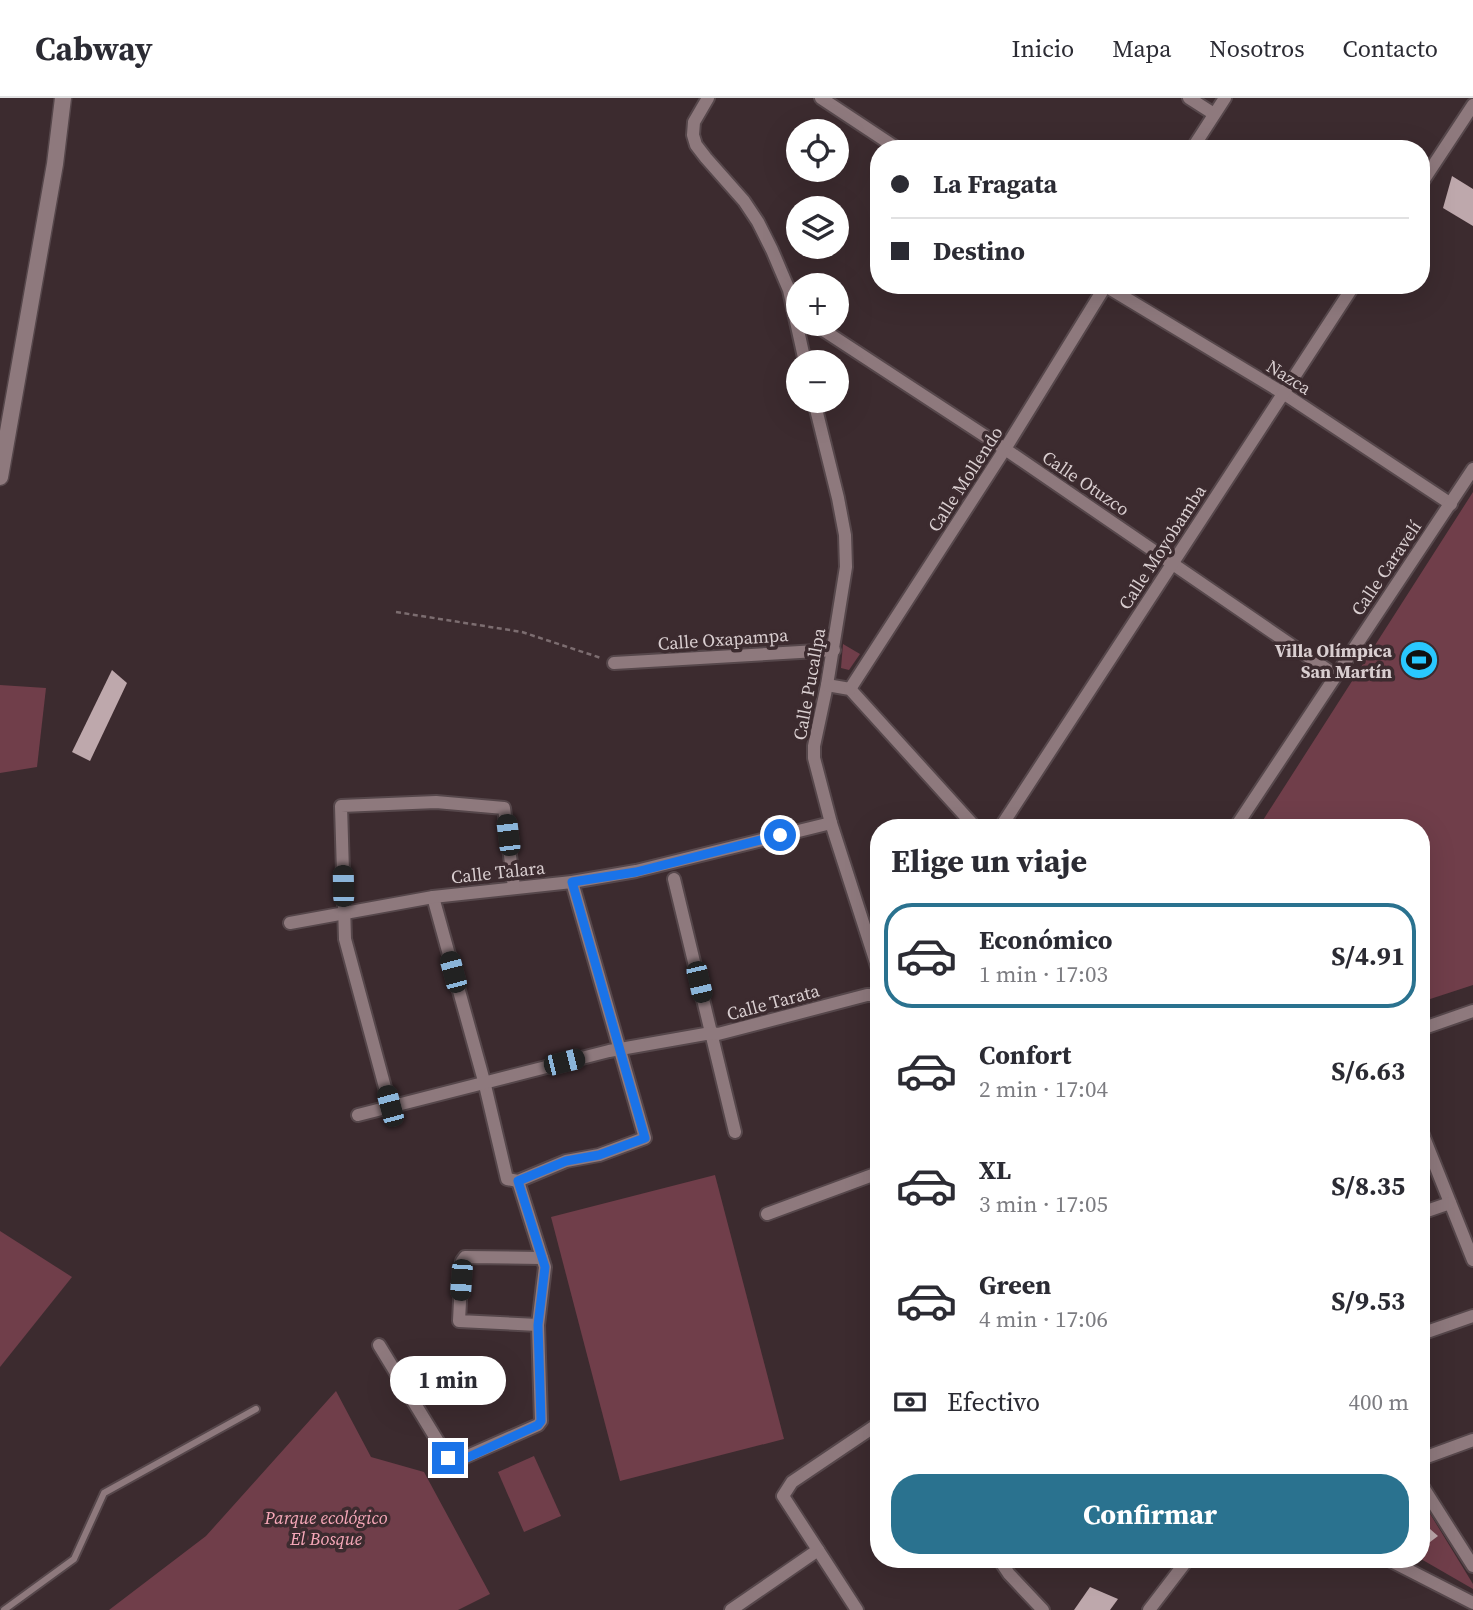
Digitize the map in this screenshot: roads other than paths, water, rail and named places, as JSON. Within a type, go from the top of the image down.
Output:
[{"type":"street","points":[[0,477],[52,178],[63,98]]},
{"type":"street","points":[[708,98],[694,122],[693,135],[696,145],[744,201],[758,222],[786,283]]},
{"type":"street","points":[[821,98],[884,140]]},
{"type":"street","points":[[1189,98],[1214,114]]},
{"type":"street","points":[[1198,140],[1225,98]]},
{"type":"street","points":[[1430,170],[1473,105]]},
{"type":"street","name":"Calle Mollendo","points":[[850,689],[1005,449],[1100,294]]},
{"type":"street","name":"Nazca","points":[[1118,294],[1283,393],[1451,504]]},
{"type":"street","name":"Calle Moyobamba","points":[[1006,819],[1348,294]]},
{"type":"street","name":"Calle Otuzco","points":[[832,336],[1005,449],[1335,675]]},
{"type":"street","name":"Calle Pucallpa","points":[[817,413],[845,536],[846,567],[814,758],[831,823],[870,944]]},
{"type":"street","name":"Calle Caravelí","points":[[1241,819],[1473,469]]},
{"type":"street","name":"Calle Oxapampa","points":[[614,663],[834,650]]},
{"type":"street","points":[[827,685],[850,689],[968,819]]},
{"type":"street","points":[[390,1106],[348,951],[344,913],[341,806],[436,802],[504,808],[514,887]]},
{"type":"street","name":"Calle Talara","points":[[290,923],[433,897],[572,882],[636,872],[831,823]]},
{"type":"street","points":[[674,879],[735,1132]]},
{"type":"street","points":[[433,897],[484,1082],[507,1179],[518,1181],[566,1161],[599,1155],[644,1140],[572,882]]},
{"type":"street","name":"Calle Tarata","points":[[358,1115],[619,1049],[718,1034],[870,995]]},
{"type":"street","points":[[1430,1026],[1473,1011]]},
{"type":"street","points":[[1430,1152],[1473,1260]]},
{"type":"street","points":[[767,1214],[870,1176]]},
{"type":"street","points":[[379,1345],[448,1458],[454,1462],[538,1425],[541,1421],[538,1325],[545,1267],[518,1181]]},
{"type":"street","points":[[1430,1210],[1450,1203]]},
{"type":"street","points":[[538,1325],[459,1321],[462,1261],[465,1257],[542,1258]]},
{"type":"street","points":[[1430,1332],[1473,1317]]},
{"type":"street","points":[[857,1610],[783,1496],[792,1482],[870,1429]]},
{"type":"street","points":[[1430,1456],[1473,1440]]},
{"type":"street","points":[[1430,1498],[1473,1566]]},
{"type":"street","points":[[731,1610],[818,1550]]},
{"type":"street","points":[[1005,1568],[1043,1610]]},
{"type":"street","points":[[1149,1610],[1181,1568]]},
{"type":"street","points":[[1405,1568],[1473,1603]]},
{"type":"lane","points":[[4,1610],[74,1559],[104,1493],[256,1409]]},
{"type":"place","name":"Villa Olímpica San Martín","points":[[1419,660]]},
{"type":"park label","name":"Parque ecológico El Bosque","points":[[326,1527]]}]
